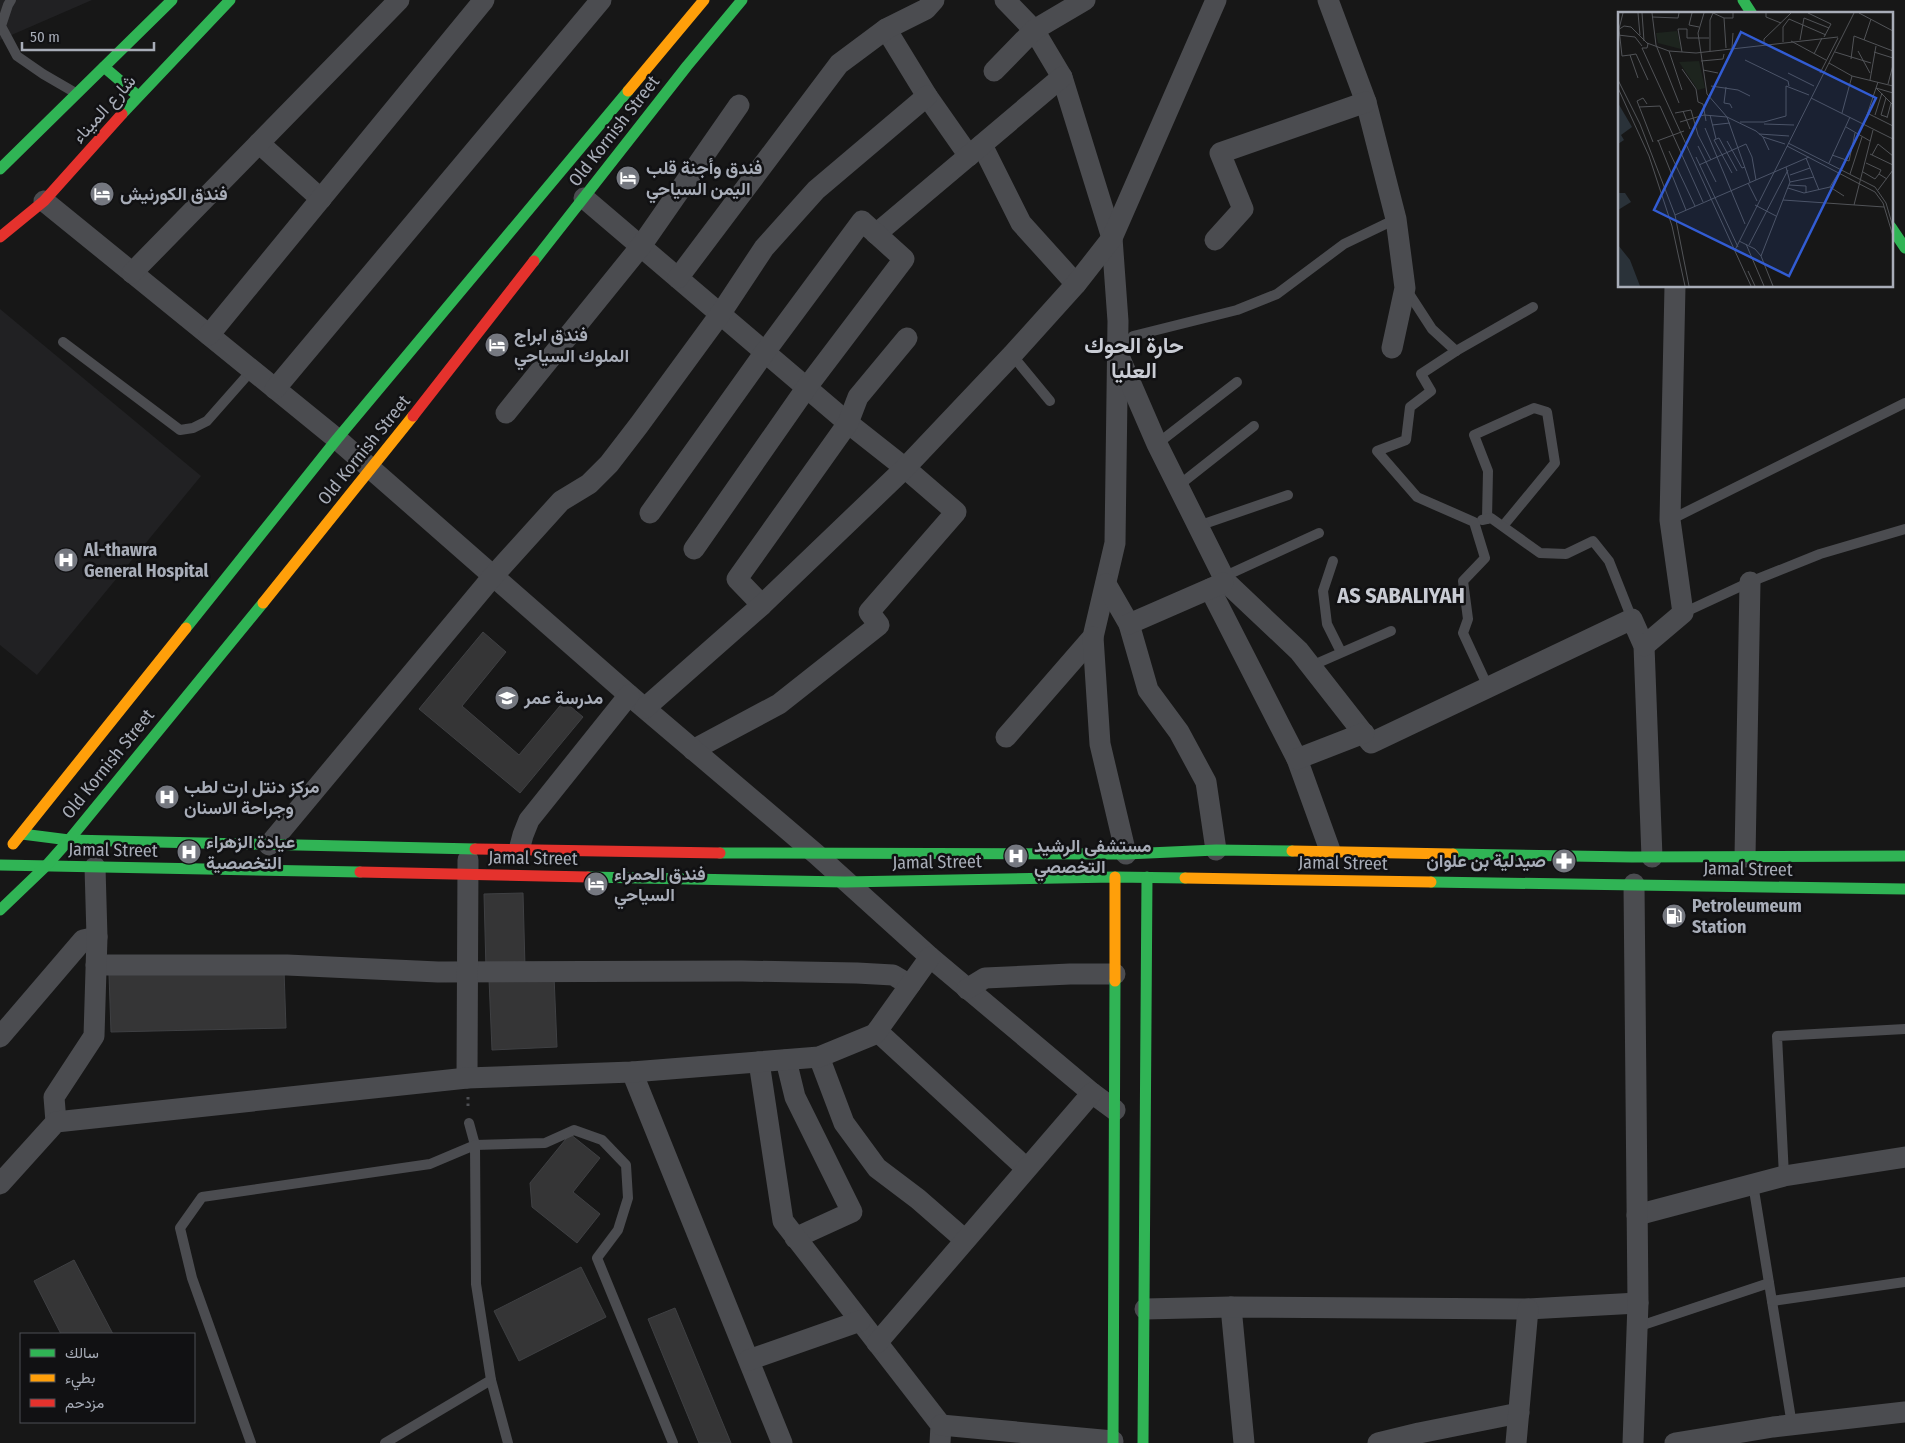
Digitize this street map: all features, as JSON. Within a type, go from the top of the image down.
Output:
[{"type":"main road","points":[[0,169],[172,0]]},
{"type":"main road","name":"شارع الميناء","points":[[0,237],[44,200],[138,96],[230,0]]},
{"type":"main road","name":"Old Kornish Street","points":[[0,859],[22,834],[336,439],[704,0]]},
{"type":"main road","name":"Old Kornish Street","points":[[0,910],[46,866],[69,840],[371,470],[687,66],[742,0]]},
{"type":"main road","points":[[1743,0],[1751,12]]},
{"type":"main road","points":[[104,67],[138,96]]},
{"type":"main road","points":[[1892,228],[1905,246]]},
{"type":"main road","name":"Jamal Street","points":[[22,834],[69,840],[468,850],[816,854],[1126,854],[1216,850],[1331,852],[1637,868],[1905,889]]},
{"type":"main road","name":"Jamal Street","points":[[0,865],[845,882],[1637,868],[1745,857],[1905,856]]},
{"type":"main road","points":[[1113,1442],[1115,877]]},
{"type":"main road","points":[[1143,1443],[1146,877]]},
{"type":"street","points":[[132,273],[399,0]]},
{"type":"street","points":[[209,336],[484,0]]},
{"type":"street","points":[[275,389],[601,0]]},
{"type":"street","points":[[678,278],[839,64],[886,29],[926,9],[934,0]]},
{"type":"street","points":[[1005,0],[1034,30],[1062,77],[1112,238],[1118,321],[1115,544],[1093,637],[1100,744],[1126,854]]},
{"type":"street","points":[[994,71],[1034,30],[1085,0]]},
{"type":"street","points":[[519,850],[529,820],[637,702],[762,605],[906,468],[1076,284],[1112,238],[1216,0]]},
{"type":"street","points":[[1328,0],[1366,102],[1396,219],[1405,288],[1392,348]]},
{"type":"street","points":[[886,29],[927,96],[976,150],[1021,223],[1076,284]]},
{"type":"street","points":[[876,234],[1062,77]]},
{"type":"street","points":[[269,844],[494,576],[561,501],[589,484],[609,464],[721,313],[764,248],[816,190],[927,96]]},
{"type":"street","points":[[1215,240],[1243,209],[1220,153],[1366,102]]},
{"type":"street","points":[[506,413],[641,246],[739,104]]},
{"type":"street","points":[[259,143],[321,199]]},
{"type":"street","points":[[584,198],[848,423],[906,468],[956,512],[869,612],[879,625],[779,704],[693,750]]},
{"type":"street","points":[[44,200],[336,439],[637,702],[816,854],[845,882],[967,989],[1115,1110]]},
{"type":"street","points":[[650,513],[765,352],[862,221],[904,259],[807,387],[694,549]]},
{"type":"street","points":[[1644,646],[1683,613],[1670,520],[1675,288]]},
{"type":"street","points":[[762,605],[737,579],[848,423],[858,397],[907,338]]},
{"type":"street","points":[[1118,354],[1157,444],[1198,526],[1220,582],[1297,759],[1331,852]]},
{"type":"street","points":[[1130,624],[1220,582]]},
{"type":"street","points":[[1220,582],[1300,651],[1371,743],[1632,619],[1644,646],[1637,868],[1638,1303],[1633,1443]]},
{"type":"street","points":[[1745,857],[1750,582]]},
{"type":"street","points":[[1106,584],[1130,624],[1148,690],[1179,732],[1206,782],[1216,850]]},
{"type":"street","points":[[1006,737],[1093,637]]},
{"type":"street","points":[[1297,759],[1364,733]]},
{"type":"street","points":[[467,1078],[468,850]]},
{"type":"street","points":[[56,1122],[54,1097],[94,1036],[97,937],[95,867]]},
{"type":"street","points":[[0,1037],[83,940],[97,937]]},
{"type":"street","points":[[3,1174],[56,1122],[467,1078],[632,1072],[819,1057],[875,1034],[930,957]]},
{"type":"street","points":[[96,965],[287,965],[360,970],[468,973],[742,971],[857,973],[893,975],[910,985]]},
{"type":"street","points":[[967,989],[985,978],[1115,974]]},
{"type":"street","points":[[877,1031],[1026,1168]]},
{"type":"street","points":[[819,1057],[844,1123],[877,1168],[918,1199],[965,1240]]},
{"type":"street","points":[[786,1060],[795,1097],[852,1212],[795,1238]]},
{"type":"street","points":[[759,1062],[782,1222],[860,1320],[940,1434],[1113,1442]]},
{"type":"street","points":[[632,1072],[782,1443]]},
{"type":"street","points":[[877,1343],[1092,1093]]},
{"type":"street","points":[[1637,1215],[1784,1176],[1905,1157]]},
{"type":"street","points":[[1144,1309],[1232,1307],[1528,1309],[1638,1303]]},
{"type":"street","points":[[1232,1307],[1244,1443]]},
{"type":"street","points":[[1516,1443],[1528,1309]]},
{"type":"street","points":[[749,1360],[860,1320]]},
{"type":"street","points":[[1675,1443],[1740,1438],[1792,1425],[1905,1412]]},
{"type":"street","points":[[1378,1443],[1419,1433],[1519,1414]]},
{"type":"lane","points":[[11,0],[1,25],[18,56],[43,74],[77,94]]},
{"type":"lane","points":[[1118,354],[1133,336],[1237,310],[1277,294],[1344,244],[1396,219]]},
{"type":"lane","points":[[1405,288],[1432,329],[1456,351]]},
{"type":"lane","points":[[1533,307],[1456,351],[1421,374],[1431,391],[1410,407],[1406,440],[1377,451],[1417,497],[1474,522],[1491,518],[1540,553],[1566,554],[1594,541],[1609,561],[1632,619]]},
{"type":"lane","points":[[63,342],[180,430],[193,428],[207,421],[252,370]]},
{"type":"lane","points":[[1012,355],[1050,401]]},
{"type":"lane","points":[[1157,444],[1237,382]]},
{"type":"lane","points":[[1670,520],[1905,404]]},
{"type":"lane","points":[[1487,519],[1488,471],[1474,435],[1534,408],[1547,412],[1555,463],[1503,526]]},
{"type":"lane","points":[[1178,486],[1254,426]]},
{"type":"lane","points":[[1198,526],[1288,495]]},
{"type":"lane","points":[[1474,522],[1485,558],[1464,581],[1468,618],[1463,633],[1488,687]]},
{"type":"lane","points":[[1683,613],[1750,582],[1820,554],[1905,528]]},
{"type":"lane","points":[[1220,582],[1319,533]]},
{"type":"lane","points":[[1333,561],[1323,591],[1327,624],[1341,652]]},
{"type":"lane","points":[[1311,666],[1391,631]]},
{"type":"lane","points":[[1784,1176],[1778,1036],[1905,1029]]},
{"type":"lane","points":[[469,1123],[475,1145],[476,1284],[491,1380],[508,1443]]},
{"type":"lane","points":[[251,1443],[192,1278],[180,1228],[202,1197],[430,1164],[475,1145],[545,1143],[574,1130],[602,1140],[626,1165],[628,1198],[626,1206],[618,1230],[597,1258],[673,1443]]},
{"type":"lane","points":[[1753,1184],[1792,1425]]},
{"type":"lane","points":[[1772,1301],[1905,1282]]},
{"type":"lane","points":[[1637,1327],[1769,1283]]},
{"type":"lane","points":[[385,1443],[491,1380]]},
{"type":"path","points":[[467,1078],[469,1123]]},
{"type":"shaded area","points":[[0,0],[92,0],[0,40]]},
{"type":"shaded area","name":"Al-thawra General Hospital","points":[[0,309],[201,476],[37,675],[0,645]]},
{"type":"building","points":[[483,632],[506,652],[462,706],[519,755],[564,701],[583,717],[520,793],[419,709]]},
{"type":"building","points":[[523,893],[525,967],[486,969],[484,894]]},
{"type":"building","points":[[284,970],[286,1028],[111,1032],[109,974]]},
{"type":"building","points":[[554,976],[557,1047],[492,1050],[489,979]]},
{"type":"building","points":[[570,1134],[600,1158],[573,1192],[600,1214],[577,1243],[532,1207],[530,1183]]},
{"type":"building","points":[[74,1260],[112,1333],[60,1333],[34,1281]]},
{"type":"building","points":[[581,1267],[606,1317],[519,1361],[494,1311]]},
{"type":"building","points":[[675,1308],[731,1443],[699,1443],[648,1319]]},
{"type":"traffic: fast","points":[[0,169],[172,0]]},
{"type":"traffic: fast","points":[[122,114],[230,0]]},
{"type":"traffic: fast","points":[[534,261],[687,66],[742,0]]},
{"type":"traffic: fast","points":[[1743,0],[1751,12]]},
{"type":"traffic: fast","points":[[104,67],[138,96]]},
{"type":"traffic: fast","points":[[186,628],[337,439],[628,91]]},
{"type":"traffic: fast","points":[[1892,228],[1905,248]]},
{"type":"traffic: fast","points":[[0,910],[46,866],[69,840],[263,603]]},
{"type":"traffic: fast","points":[[22,834],[69,840],[475,849]]},
{"type":"traffic: fast","points":[[720,853],[1126,854],[1216,850],[1292,851]]},
{"type":"traffic: fast","points":[[1453,854],[1632,857],[1905,856]]},
{"type":"traffic: fast","points":[[0,865],[360,872]]},
{"type":"traffic: fast","points":[[588,877],[845,882],[1115,877],[1185,878]]},
{"type":"traffic: fast","points":[[1143,1443],[1147,877]]},
{"type":"traffic: fast","points":[[1431,882],[1905,889]]},
{"type":"traffic: fast","points":[[1113,1443],[1115,981]]},
{"type":"traffic: slow","points":[[628,91],[704,0]]},
{"type":"traffic: slow","points":[[263,603],[413,416]]},
{"type":"traffic: slow","points":[[13,844],[186,628]]},
{"type":"traffic: slow","points":[[1292,851],[1453,854]]},
{"type":"traffic: slow","points":[[1115,877],[1115,981]]},
{"type":"traffic: slow","points":[[1185,878],[1431,882]]},
{"type":"traffic: jam","points":[[0,237],[44,201],[122,114]]},
{"type":"traffic: jam","points":[[413,416],[534,261]]},
{"type":"traffic: jam","points":[[475,849],[720,853]]},
{"type":"traffic: jam","points":[[360,872],[588,877]]},
{"type":"place","name":"فندق وأجنة قلب اليمن السياحي","points":[[628,178]]},
{"type":"place","name":"فندق الكورنيش","points":[[102,194]]},
{"type":"place","name":"فندق ابراج الملوك السياحي","points":[[497,345]]},
{"type":"place","name":"Al-thawra General Hospital","points":[[66,560]]},
{"type":"place","name":"مدرسة عمر","points":[[507,698]]},
{"type":"place","name":"مركز دنتل ارت لطب وجراحة الاسنان","points":[[167,797]]},
{"type":"place","name":"عيادة الزهراء التخصصية","points":[[189,852]]},
{"type":"place","name":"مستشفى الرشيد التخصصي","points":[[1016,856]]},
{"type":"place","name":"صيدلية بن علوان","points":[[1564,861]]},
{"type":"place","name":"فندق الحمراء السياحي","points":[[596,884]]},
{"type":"place","name":"Petroleumeum Station","points":[[1674,916]]},
{"type":"district","name":"حارة الحوك العليا","points":[[1134,358]]},
{"type":"district","name":"AS SABALIYAH","points":[[1401,595]]}]
